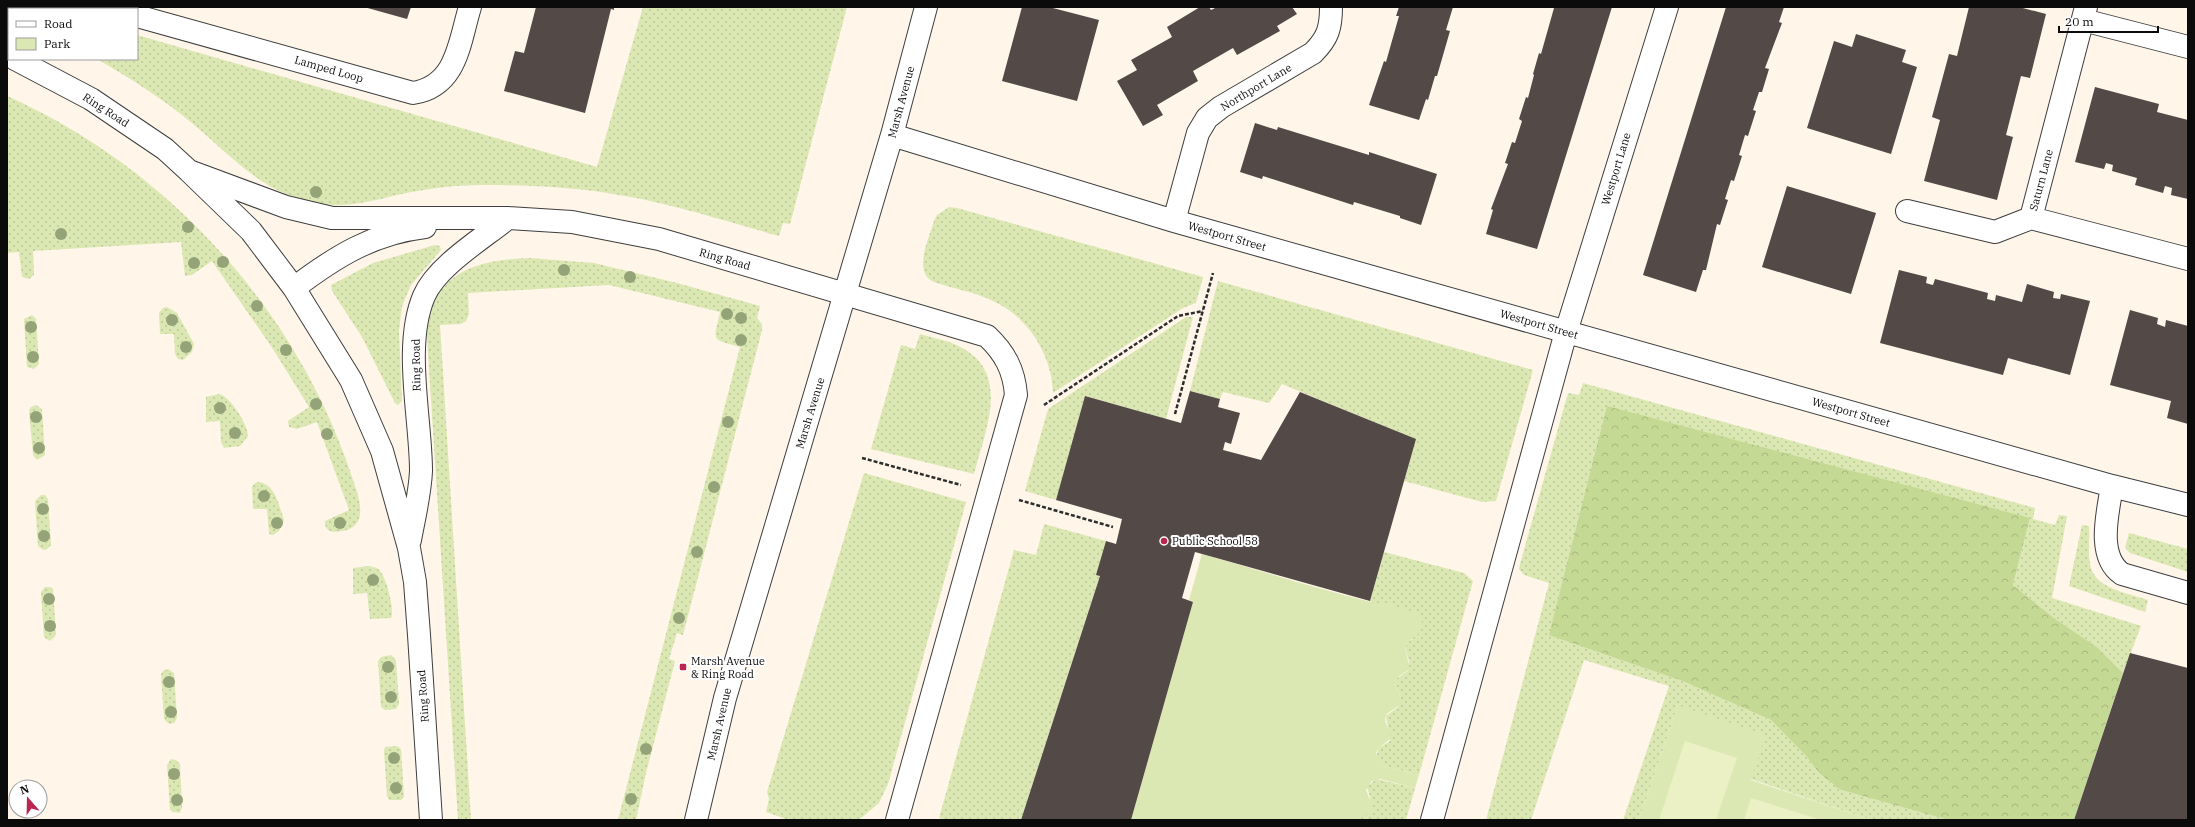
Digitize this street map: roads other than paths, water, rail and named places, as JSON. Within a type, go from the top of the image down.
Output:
[{"type":"street","name":"Lamped Loop","points":[[138,16],[414,93],[434,87],[445,77],[453,64],[470,7]]},
{"type":"street","name":"Marsh Avenue","points":[[702,819],[725,698],[846,295],[892,135],[926,7]]},
{"type":"street","name":"Northport Lane","points":[[1174,221],[1198,133],[1208,118],[1221,107],[1312,53],[1324,42],[1331,20],[1331,7]]},
{"type":"street","name":"Westport Lane","points":[[1432,820],[1566,332],[1667,7]]},
{"type":"street","points":[[2084,13],[2188,47]]},
{"type":"street","name":"Saturn Lane","points":[[2084,13],[2031,218],[2188,260]]},
{"type":"street","name":"Ring Road","points":[[17,60],[91,99],[164,149],[189,171],[250,231],[294,288],[351,380],[379,444],[409,548],[415,582],[431,820]]},
{"type":"street","name":"Westport Street","points":[[892,135],[1174,221],[2112,486],[2188,505]]},
{"type":"street","name":"Ring Road","points":[[189,171],[286,207],[332,218],[508,218],[572,222],[659,239],[987,336],[1000,347],[1015,378],[1016,395],[897,820]]},
{"type":"street","points":[[1906,211],[1995,232],[2031,218]]},
{"type":"street","name":"Ring Road","points":[[294,288],[329,261],[372,240],[414,229],[508,218]]},
{"type":"street","name":"Ring Road","points":[[409,548],[421,472],[414,349],[417,324],[424,296],[437,277],[508,218]]},
{"type":"street","points":[[2112,486],[2106,547],[2114,568],[2122,574],[2188,594]]},
{"type":"place","name":"Public School 58","points":[[1164,541]]},
{"type":"place","name":"Marsh Avenue & Ring Road","points":[[683,667]]}]
